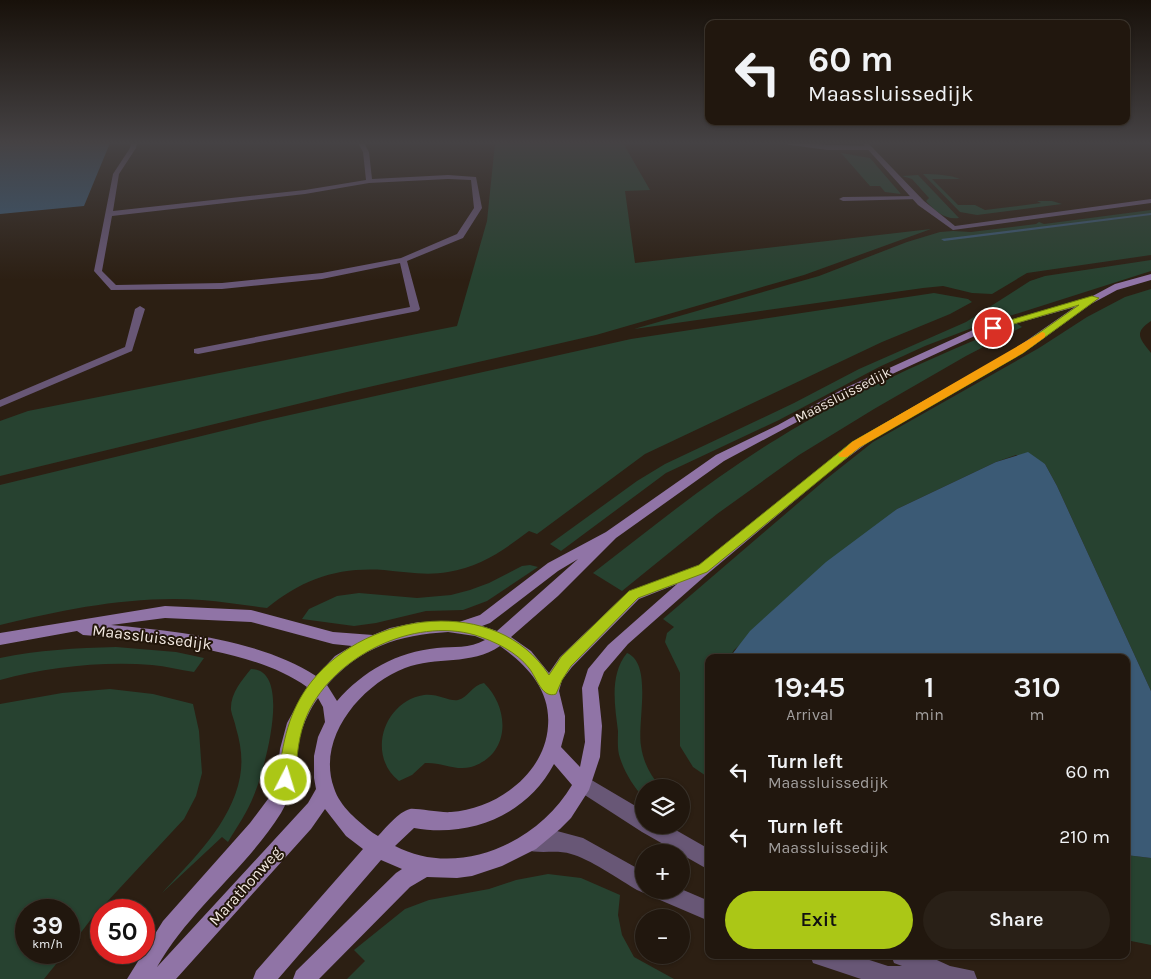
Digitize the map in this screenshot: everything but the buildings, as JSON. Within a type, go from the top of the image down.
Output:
[{"type":"street","points":[[113,189],[98,270],[114,288],[222,286],[286,280],[322,276],[403,260],[460,236],[478,208],[475,189]]},
{"type":"street","points":[[109,214],[324,189]]},
{"type":"street","points":[[908,189],[938,218],[953,228],[1151,201]]},
{"type":"street","points":[[843,199],[917,198]]},
{"type":"street","points":[[198,352],[415,309],[403,260]]},
{"type":"street","name":"Maassluissedijk","points":[[425,867],[469,867],[491,861],[531,842],[556,821],[576,797],[583,784],[593,749],[593,716],[589,700],[592,677],[598,666],[703,568],[856,445],[1020,351],[1095,298],[1114,288],[1151,277]]},
{"type":"street","name":"Maassluissedijk","points":[[460,627],[485,619],[553,567],[611,535],[720,458],[782,427],[847,391],[976,332],[1095,298]]},
{"type":"street","points":[[0,404],[129,349],[140,309]]},
{"type":"street","name":"Maassluissedijk","points":[[333,721],[348,700],[365,682],[394,664],[426,655],[475,653],[498,638],[569,578],[611,535]]},
{"type":"street","name":"Maassluissedijk","points":[[551,690],[555,678],[566,662],[634,595],[703,568]]},
{"type":"street","name":"Maassluissedijk","points":[[0,639],[166,612],[251,616],[333,638],[374,641]]},
{"type":"street","points":[[264,979],[379,848],[411,818],[430,822],[469,819],[488,813],[506,804],[535,779],[545,765],[552,749],[557,733],[557,717],[551,690],[534,663],[523,653],[498,638],[474,629],[460,627],[426,626],[391,634],[374,641]]},
{"type":"street","name":"Maassluissedijk","points":[[68,628],[163,635],[224,646],[252,654],[304,675],[317,686]]},
{"type":"street","name":"Marathonweg","points":[[138,979],[169,929],[266,819],[281,795],[286,780],[289,751],[295,723],[317,686],[343,660],[374,641]]},
{"type":"street","points":[[317,686],[331,704],[333,721],[324,753],[325,790],[339,814],[362,837],[379,848],[400,859],[425,867]]},
{"type":"street","points":[[552,749],[583,784],[635,816]]},
{"type":"street","name":"Marathonweg","points":[[161,979],[304,822],[315,809],[325,790]]},
{"type":"street","points":[[664,834],[705,858]]},
{"type":"street","points":[[531,842],[557,841],[576,845],[635,878]]},
{"type":"street","points":[[304,979],[403,880],[425,867]]},
{"type":"street","points":[[680,899],[705,910]]},
{"type":"street","points":[[834,959],[888,977],[958,978]]},
{"type":"street","points":[[912,959],[958,978]]},
{"type":"green space","points":[[490,189],[649,189],[650,190],[625,191],[635,263],[931,229],[804,275],[596,335],[347,392],[0,476],[0,421],[28,411],[457,326],[487,221]]},
{"type":"green space","points":[[882,189],[896,189],[901,194],[885,192]]},
{"type":"green space","points":[[921,189],[931,189],[959,218],[949,218],[937,211],[926,201],[929,198]]},
{"type":"green space","points":[[937,189],[942,189],[958,205],[975,205],[985,210],[1041,203],[1037,201],[1052,201],[1062,204],[977,215],[960,212]]},
{"type":"green space","points":[[1151,210],[1151,255],[1027,273],[992,294],[972,293],[943,286],[634,329],[819,276],[907,242],[940,232],[971,232],[1036,224],[1039,222],[1044,224]]},
{"type":"green space","points":[[1151,260],[1151,271],[972,328],[925,346],[879,367],[779,420],[666,473],[561,551],[550,544],[637,481],[665,464],[794,403],[859,369],[966,322],[1030,281],[1045,276]]},
{"type":"green space","points":[[1151,289],[1151,321],[1142,329],[1140,336],[1151,353],[1151,691],[1057,486],[1045,464],[1016,455],[996,462],[897,509],[732,654],[705,654],[705,775],[693,767],[680,746],[680,673],[665,642],[667,633],[674,627],[663,619],[825,480],[873,442],[1039,348],[1087,317],[1125,297]]},
{"type":"green space","points":[[934,293],[968,299],[972,302],[950,314],[882,342],[645,454],[537,534],[529,531],[501,551],[481,562],[460,570],[432,574],[384,570],[336,573],[307,582],[267,608],[202,600],[126,601],[75,609],[0,625],[0,485],[263,421],[631,339]]},
{"type":"green space","points":[[1016,323],[1022,327],[966,356],[799,455],[717,514],[622,591],[593,573],[706,486],[805,422],[894,376]]},
{"type":"green space","points":[[522,566],[538,567],[487,601],[463,610],[426,611],[376,623],[354,626],[302,619],[309,609],[337,596],[359,593],[417,598],[451,595],[489,583]]},
{"type":"green space","points":[[116,647],[176,652],[204,658],[194,672],[152,665],[114,664],[56,668],[0,680],[0,658],[57,650]]},
{"type":"green space","points":[[627,653],[635,659],[640,669],[642,681],[641,746],[645,763],[654,779],[635,779],[635,787],[622,764],[618,752],[615,681],[621,662]]},
{"type":"green space","points":[[251,669],[264,674],[271,686],[273,703],[268,746],[254,795],[246,813],[228,842],[222,837],[162,893],[209,840],[219,826],[235,794],[240,777],[241,759],[231,704],[237,688]]},
{"type":"green space","points":[[484,683],[493,693],[502,717],[500,742],[494,752],[484,761],[465,768],[425,763],[412,775],[399,781],[389,770],[383,757],[382,744],[384,730],[390,718],[399,707],[410,699],[424,695],[458,700],[465,697],[476,686]]},
{"type":"green space","points":[[110,689],[153,694],[193,704],[199,731],[202,773],[196,796],[184,819],[110,899],[90,899],[90,921],[80,934],[80,899],[15,899],[15,964],[56,964],[44,979],[0,979],[0,704],[62,693]]},
{"type":"green space","points":[[1130,855],[1151,858],[1151,945],[1130,941]]},
{"type":"green space","points":[[548,874],[581,878],[620,895],[618,915],[622,935],[635,958],[635,964],[647,964],[674,979],[347,979],[365,961],[354,950],[405,909],[429,900],[489,889],[516,880]]},
{"type":"water","points":[[0,189],[91,189],[84,206],[0,214]]},
{"type":"water","points":[[1151,213],[1151,215],[944,241],[941,239]]},
{"type":"water","points":[[1028,452],[1045,464],[1057,486],[1151,691],[1151,858],[1130,855],[1130,654],[732,654],[750,631],[826,562],[897,509],[996,462]]},
{"type":"slow traffic","points":[[843,455],[856,445],[975,375],[1020,351],[1042,335]]},
{"type":"route","points":[[286,780],[291,737],[301,710],[329,672],[358,650],[374,641],[408,629],[426,626],[474,629],[498,638],[523,653],[534,663],[551,690],[555,678],[566,662],[634,595],[703,568],[856,445],[975,375],[1020,351],[1095,298],[993,328]]}]
